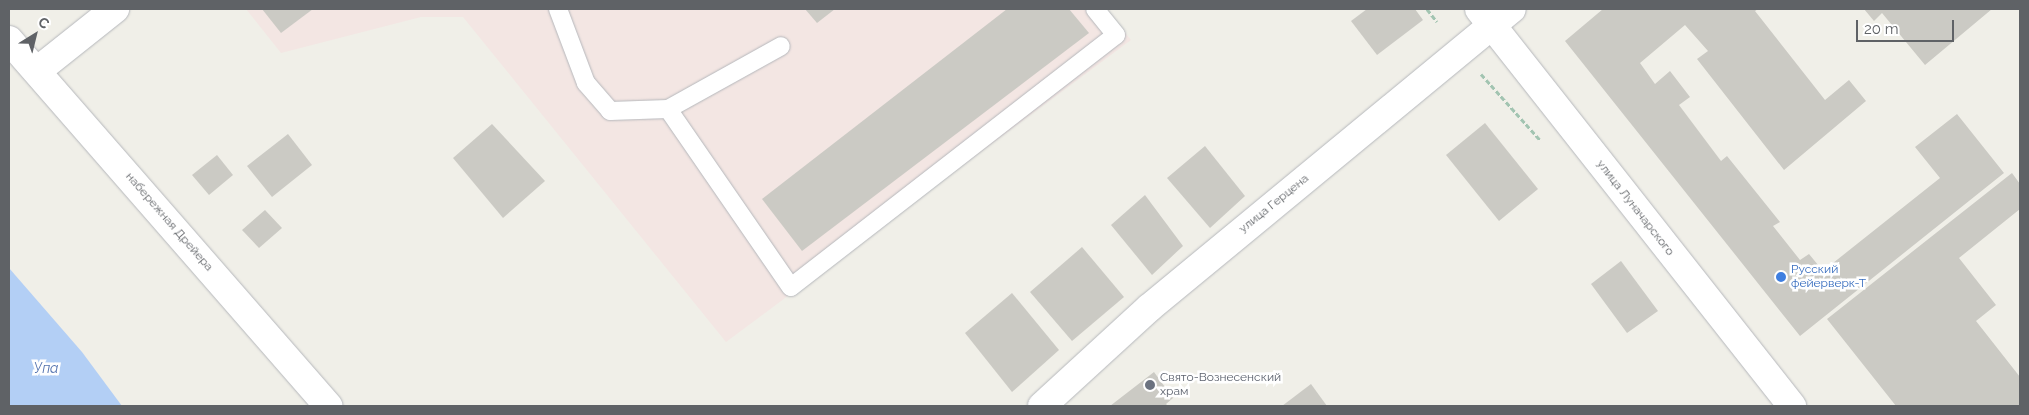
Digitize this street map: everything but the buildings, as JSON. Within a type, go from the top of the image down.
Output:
[{"type":"main road","points":[[37,72],[115,9]]},
{"type":"main road","name":"улица Герцена","points":[[1042,406],[1149,308],[1494,14]]},
{"type":"main road","name":"улица Луначарского","points":[[1494,14],[1792,406]]},
{"type":"main road","name":"набережная Дрейера","points":[[9,40],[328,406]]},
{"type":"lane","points":[[558,9],[586,83],[610,111],[668,109],[781,46]]},
{"type":"lane","points":[[668,109],[791,287],[1116,35],[1095,9]]},
{"type":"path","points":[[1427,9],[1437,22]]},
{"type":"shaded area","points":[[246,9],[1106,9],[1131,40],[726,342],[463,17],[421,17],[281,53]]},
{"type":"water","name":"Упа","points":[[9,268],[82,352],[122,406],[9,406]]},
{"type":"place","name":"Русский фейерверк-Т","points":[[1781,277]]},
{"type":"place","name":"Свято-Вознесенский храм","points":[[1150,385]]}]
